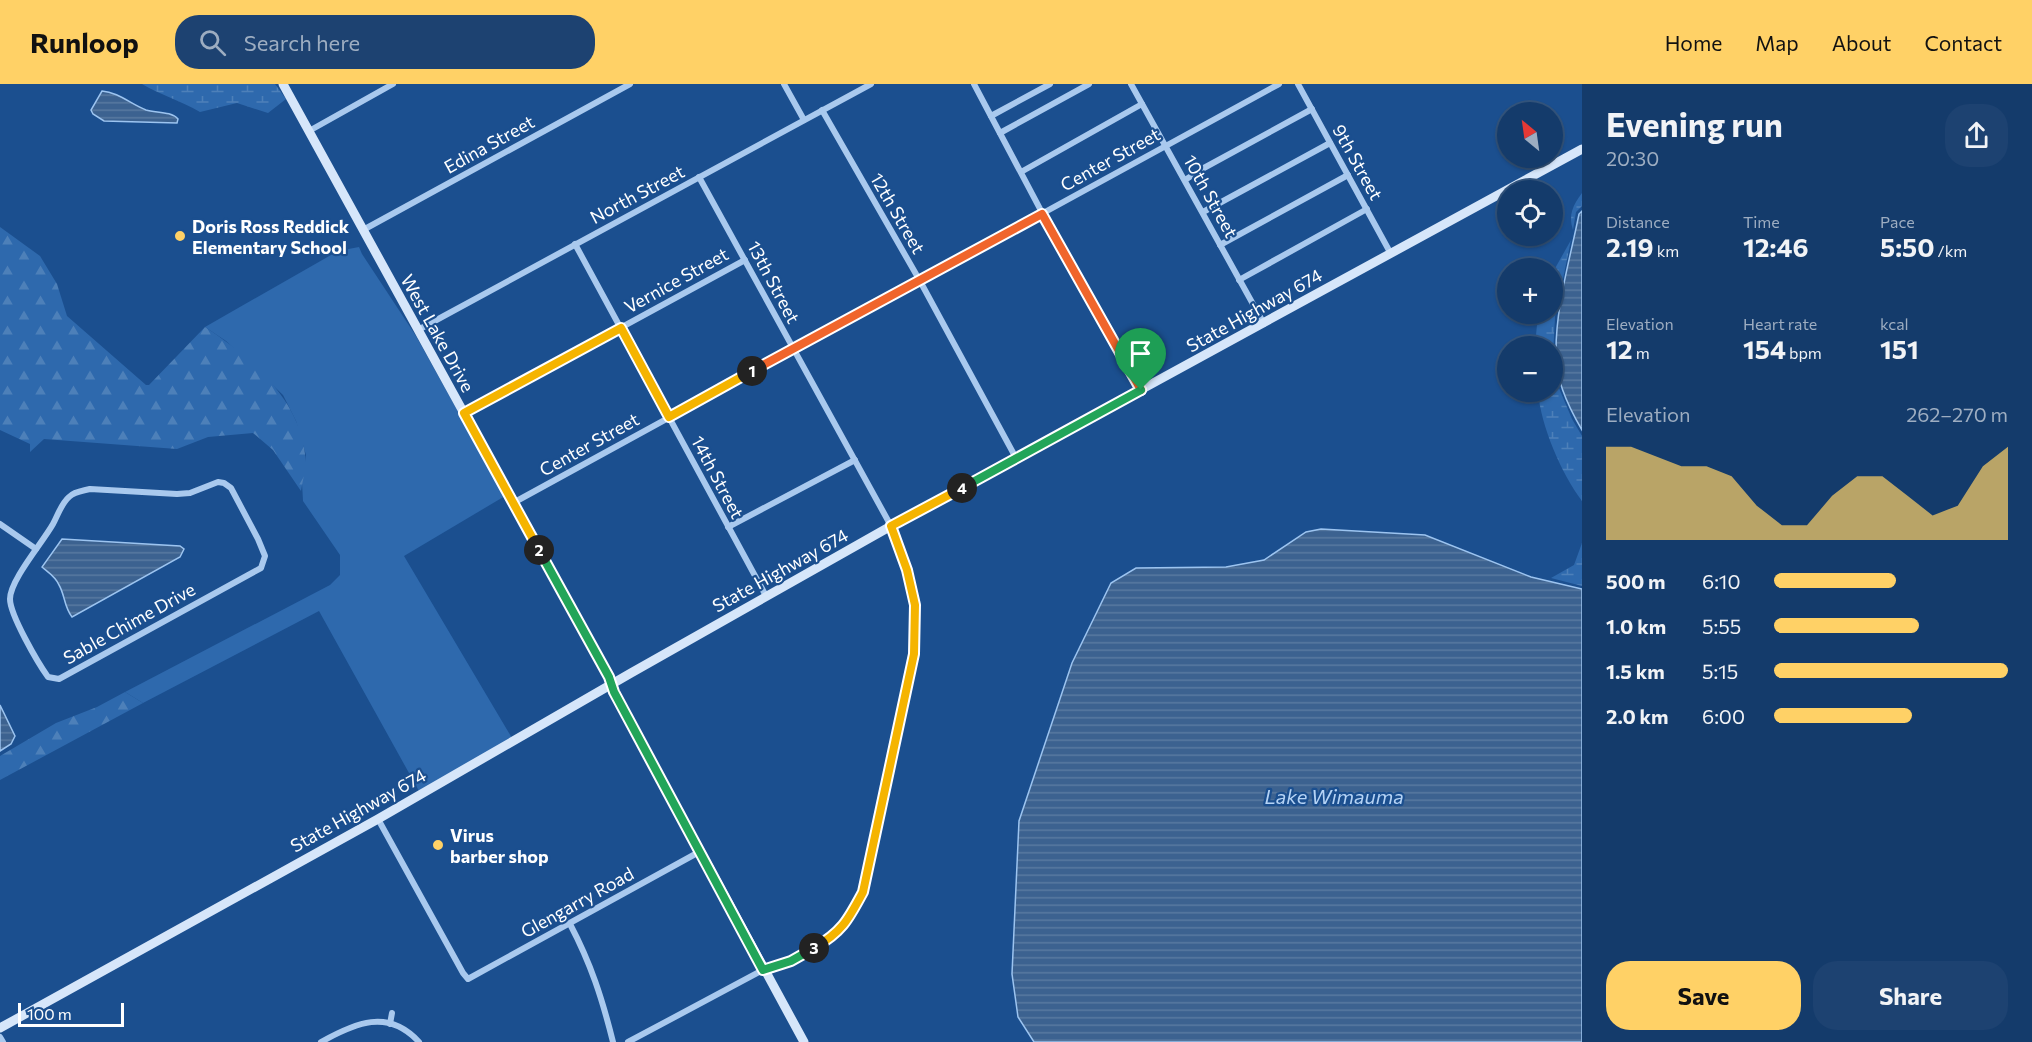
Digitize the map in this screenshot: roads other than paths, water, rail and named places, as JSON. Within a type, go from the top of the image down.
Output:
[{"type":"main road","name":"West Lake Drive","points":[[283,84],[513,503],[699,852],[804,1042]]},
{"type":"main road","name":"State Highway 674","points":[[0,1028],[378,819],[891,526],[1582,149]]},
{"type":"street","points":[[309,130],[393,84]]},
{"type":"street","name":"Edina Street","points":[[363,230],[630,84]]},
{"type":"street","points":[[784,84],[804,120]]},
{"type":"street","name":"North Street","points":[[418,330],[871,84]]},
{"type":"street","points":[[974,84],[1042,214],[1141,390]]},
{"type":"street","points":[[992,116],[1050,84]]},
{"type":"street","points":[[1000,133],[1089,84]]},
{"type":"street","name":"10th Street","points":[[1131,84],[1264,324]]},
{"type":"street","name":"Center Street","points":[[513,503],[1279,84]]},
{"type":"street","name":"9th Street","points":[[1298,84],[1391,254]]},
{"type":"street","points":[[1021,172],[1142,104]]},
{"type":"street","points":[[1185,180],[1312,109]]},
{"type":"street","name":"12th Street","points":[[822,110],[920,281],[1016,458]]},
{"type":"street","points":[[1203,212],[1330,143]]},
{"type":"street","points":[[1220,245],[1348,175]]},
{"type":"street","name":"13th Street","points":[[628,1042],[763,970],[791,961],[826,942],[845,926],[863,892],[914,654],[915,605],[907,570],[891,526],[699,177]]},
{"type":"street","points":[[1239,280],[1366,209]]},
{"type":"street","name":"14th Street","points":[[575,244],[766,596]]},
{"type":"street","name":"Vernice Street","points":[[464,413],[745,260]]},
{"type":"street","points":[[728,527],[855,460]]},
{"type":"street","name":"Sable Chime Drive","points":[[218,482],[231,488],[258,539],[264,556],[261,567],[59,679],[48,677],[12,611],[10,598],[13,586],[36,549],[53,524],[62,504],[76,492],[90,489],[177,494],[190,493],[218,482]]},
{"type":"street","points":[[0,524],[36,549]]},
{"type":"street","name":"Glengarry Road","points":[[378,819],[435,925],[468,979],[699,852]]},
{"type":"street","points":[[570,924],[587,956],[600,990],[613,1042]]},
{"type":"street","points":[[390,1024],[392,1013]]},
{"type":"street","points":[[321,1042],[345,1029],[365,1022],[390,1024],[402,1028],[419,1042]]},
{"type":"street","points":[[0,1037],[3,1042]]},
{"type":"water","points":[[102,91],[114,94],[146,110],[175,116],[178,119],[177,123],[104,121],[91,110]]},
{"type":"water","points":[[1582,211],[1582,430],[1563,391],[1563,336],[1556,336],[1558,324],[1563,324],[1563,288],[1579,214]]},
{"type":"water","name":"Lake Wimauma","points":[[1321,529],[1425,535],[1531,577],[1582,589],[1582,1042],[1034,1042],[1018,1017],[1012,974],[1019,821],[1072,663],[1111,583],[1136,568],[1226,567],[1264,560],[1306,532]]},
{"type":"water","points":[[62,539],[180,546],[184,549],[180,557],[72,617],[58,582],[42,567]]},
{"type":"water","points":[[0,705],[15,736],[11,744],[0,751]]},
{"type":"place","name":"Doris Ross Reddick Elementary School","points":[[180,236]]},
{"type":"place","name":"Virus barber shop","points":[[438,845]]}]
